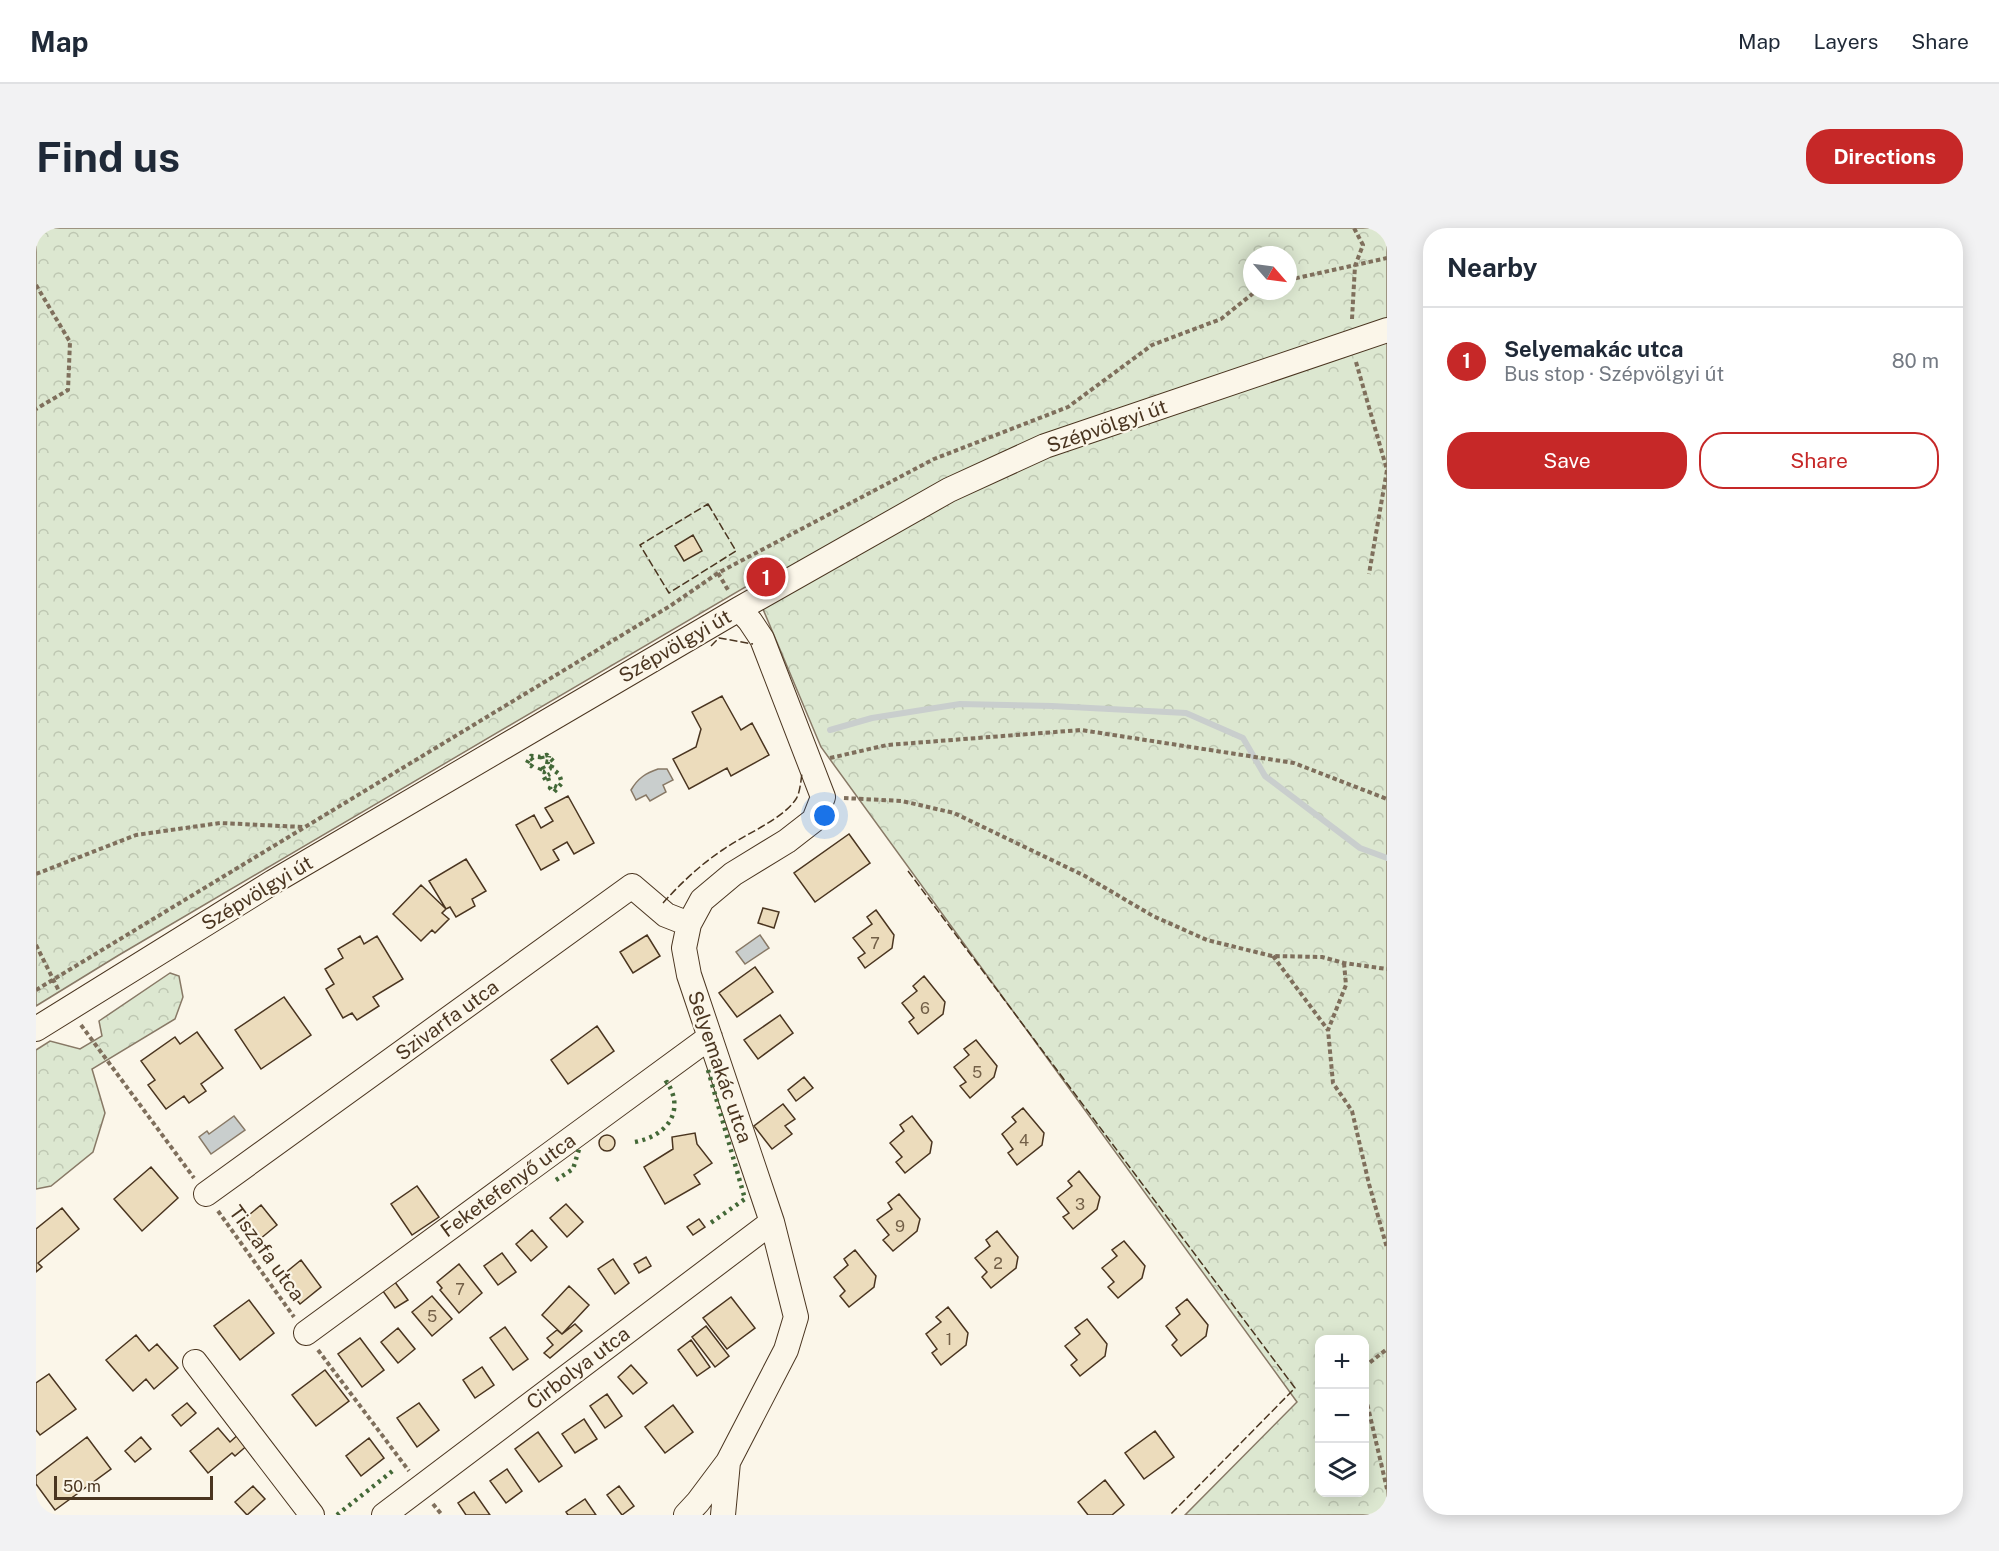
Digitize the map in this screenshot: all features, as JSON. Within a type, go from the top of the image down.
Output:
[{"type":"street","name":"Szépvölgyi út","points":[[36,1029],[273,882],[739,609],[949,490],[1045,446],[1387,330]]},
{"type":"street","points":[[739,609],[762,639],[823,797]]},
{"type":"street","name":"Selyemakác utca","points":[[723,1515],[728,1462],[786,1350],[796,1317],[772,1222],[688,975],[684,948],[689,924],[702,900],[733,874],[788,841],[814,820],[823,797]]},
{"type":"street","name":"Szivarfa utca","points":[[206,1194],[632,886],[666,915],[689,924]]},
{"type":"street","name":"Feketefenyő utca","points":[[306,1333],[710,1037]]},
{"type":"street","name":"Cirbolya utca","points":[[384,1515],[772,1222]]},
{"type":"street","points":[[195,1362],[312,1515]]},
{"type":"street","points":[[686,1515],[728,1462]]},
{"type":"path","points":[[1354,228],[1363,245],[1355,266],[1351,342],[1387,471],[1369,574]]},
{"type":"path","points":[[1297,278],[1387,258]]},
{"type":"path","points":[[36,285],[70,342],[68,390],[36,409]]},
{"type":"path","points":[[36,990],[670,606],[718,573],[933,459],[1068,407],[1152,345],[1221,319],[1245,300]]},
{"type":"path","points":[[808,762],[887,745],[1081,730],[1294,763],[1387,799]]},
{"type":"path","points":[[823,797],[902,801],[954,813],[1085,876],[1153,916],[1207,940],[1272,956],[1322,957],[1344,963],[1387,969]]},
{"type":"path","points":[[36,874],[136,835],[220,823],[304,827]]},
{"type":"path","name":"Tiszafa utca","points":[[36,945],[68,1009],[442,1515]]},
{"type":"path","points":[[1272,956],[1328,1030]]},
{"type":"path","points":[[1344,963],[1346,985],[1328,1030],[1333,1083],[1352,1111],[1387,1248]]},
{"type":"path","points":[[1369,1364],[1387,1349]]},
{"type":"path","points":[[1369,1408],[1387,1489]]},
{"type":"green space","points":[[36,228],[1387,228],[1387,1515],[1185,1515],[1297,1402],[821,747],[752,583],[36,1006]]},
{"type":"green space","points":[[170,973],[179,976],[183,997],[175,1019],[92,1069],[105,1113],[93,1152],[51,1186],[36,1189],[36,1050],[50,1041],[80,1049],[102,1036],[99,1021]]},
{"type":"shaded area","points":[[658,769],[667,769],[673,780],[663,785],[666,792],[650,801],[646,795],[636,800],[631,790],[636,782]]},
{"type":"shaded area","points":[[760,935],[769,948],[745,964],[736,952]]},
{"type":"shaded area","points":[[234,1116],[245,1130],[211,1154],[199,1137],[207,1131],[209,1134]]},
{"type":"building","points":[[693,535],[702,551],[684,561],[675,546]]},
{"type":"building","points":[[722,696],[741,730],[752,723],[769,755],[731,776],[727,768],[689,789],[673,759],[696,747],[701,729],[692,712]]},
{"type":"building","points":[[568,796],[594,843],[574,854],[567,842],[553,850],[559,860],[541,870],[516,825],[534,815],[541,828],[553,821],[545,808]]},
{"type":"building","points":[[849,834],[870,863],[815,902],[794,873]]},
{"type":"building","points":[[466,859],[486,891],[472,899],[475,906],[456,917],[450,907],[446,909],[429,881]]},
{"type":"building","points":[[421,885],[446,909],[442,913],[449,919],[435,933],[432,930],[421,941],[393,914]]},
{"type":"building","points":[[763,908],[779,912],[774,928],[758,923]]},
{"type":"building","points":[[876,910],[894,935],[892,948],[865,968],[858,958],[865,953],[853,938],[872,924],[867,917]]},
{"type":"building","points":[[647,935],[660,956],[633,973],[620,952]]},
{"type":"building","points":[[360,936],[364,944],[377,936],[403,979],[373,997],[379,1006],[357,1020],[352,1013],[343,1018],[326,989],[334,984],[325,969],[343,958],[338,949]]},
{"type":"building","points":[[755,967],[773,992],[737,1017],[719,993]]},
{"type":"building","points":[[924,976],[945,1002],[943,1014],[918,1034],[909,1022],[914,1018],[902,1003],[917,991],[913,986]]},
{"type":"building","points":[[284,997],[311,1035],[261,1069],[235,1030]]},
{"type":"building","points":[[780,1015],[793,1033],[758,1059],[744,1040]]},
{"type":"building","points":[[597,1026],[614,1051],[568,1084],[551,1060]]},
{"type":"building","points":[[197,1032],[223,1068],[201,1084],[206,1091],[189,1103],[184,1096],[166,1109],[148,1085],[155,1080],[141,1061],[175,1037],[180,1044]]},
{"type":"building","points":[[976,1040],[997,1066],[994,1077],[970,1098],[960,1086],[966,1082],[954,1067],[969,1055],[964,1049]]},
{"type":"building","points":[[804,1077],[813,1088],[796,1101],[788,1090]]},
{"type":"building","points":[[783,1104],[795,1119],[785,1126],[792,1134],[772,1149],[754,1126]]},
{"type":"building","points":[[1023,1108],[1044,1133],[1042,1145],[1017,1165],[1008,1153],[1013,1149],[1002,1134],[1016,1122],[1012,1117]]},
{"type":"building","points":[[912,1116],[932,1142],[930,1153],[905,1173],[896,1162],[902,1157],[890,1143],[904,1131],[900,1125]]},
{"type":"building","points":[[695,1133],[697,1144],[712,1163],[694,1175],[700,1184],[665,1204],[644,1167],[673,1149],[672,1137]]},
{"type":"building","points":[[607,1135],[615,1143],[607,1151],[599,1143]]},
{"type":"building","points":[[151,1167],[178,1198],[142,1231],[114,1199]]},
{"type":"building","points":[[1079,1171],[1100,1197],[1097,1209],[1073,1229],[1063,1217],[1069,1213],[1057,1198],[1072,1186],[1068,1181]]},
{"type":"building","points":[[417,1186],[439,1217],[412,1235],[391,1204]]},
{"type":"building","points":[[899,1194],[920,1219],[917,1231],[893,1251],[883,1240],[889,1235],[877,1220],[892,1209],[888,1203]]},
{"type":"building","points":[[566,1204],[583,1222],[567,1237],[550,1218]]},
{"type":"building","points":[[261,1205],[277,1225],[260,1239],[244,1219]]},
{"type":"building","points":[[62,1208],[79,1229],[38,1263],[42,1267],[36,1272],[36,1229]]},
{"type":"building","points":[[699,1219],[705,1227],[693,1235],[687,1227]]},
{"type":"building","points":[[532,1230],[547,1247],[531,1261],[516,1244]]},
{"type":"building","points":[[997,1231],[1018,1257],[1016,1268],[991,1288],[982,1277],[987,1272],[975,1258],[990,1246],[986,1240]]},
{"type":"building","points":[[1124,1241],[1145,1266],[1142,1278],[1118,1298],[1108,1287],[1114,1282],[1102,1268],[1117,1256],[1112,1250]]},
{"type":"building","points":[[855,1250],[876,1276],[874,1287],[849,1307],[840,1296],[845,1291],[834,1277],[848,1265],[844,1259]]},
{"type":"building","points":[[502,1253],[516,1272],[498,1285],[484,1266]]},
{"type":"building","points":[[646,1257],[651,1266],[639,1273],[634,1264]]},
{"type":"building","points":[[613,1259],[629,1283],[615,1294],[598,1269]]},
{"type":"building","points":[[301,1260],[321,1287],[300,1304],[279,1278]]},
{"type":"building","points":[[459,1264],[482,1293],[459,1313],[440,1290],[442,1288],[437,1282]]},
{"type":"building","points":[[392,1278],[408,1300],[395,1308],[380,1287]]},
{"type":"building","points":[[569,1286],[589,1305],[562,1334],[542,1315]]},
{"type":"building","points":[[432,1296],[452,1319],[432,1336],[412,1312]]},
{"type":"building","points":[[731,1297],[755,1328],[727,1349],[703,1318]]},
{"type":"building","points":[[1187,1299],[1208,1325],[1206,1336],[1181,1356],[1172,1345],[1177,1340],[1166,1326],[1180,1314],[1176,1308]]},
{"type":"building","points":[[249,1300],[274,1333],[240,1360],[214,1326]]},
{"type":"building","points":[[948,1307],[968,1333],[966,1345],[941,1365],[932,1353],[937,1349],[926,1334],[941,1322],[936,1317]]},
{"type":"building","points":[[1087,1319],[1107,1344],[1105,1356],[1080,1376],[1071,1365],[1077,1360],[1065,1346],[1080,1334],[1075,1328]]},
{"type":"building","points":[[575,1324],[582,1331],[550,1358],[544,1353],[553,1345],[547,1338],[557,1330],[562,1334]]},
{"type":"building","points":[[706,1326],[729,1356],[715,1367],[692,1337]]},
{"type":"building","points":[[505,1327],[528,1359],[513,1370],[490,1338]]},
{"type":"building","points":[[398,1328],[415,1349],[398,1363],[381,1342]]},
{"type":"building","points":[[136,1335],[149,1351],[157,1344],[178,1368],[154,1389],[146,1379],[133,1391],[106,1360]]},
{"type":"building","points":[[360,1338],[384,1370],[362,1387],[338,1354]]},
{"type":"building","points":[[691,1340],[710,1367],[697,1376],[678,1350]]},
{"type":"building","points":[[631,1365],[647,1383],[633,1394],[618,1377]]},
{"type":"building","points":[[482,1367],[494,1385],[475,1398],[463,1380]]},
{"type":"building","points":[[325,1370],[349,1401],[316,1426],[292,1395]]},
{"type":"building","points":[[49,1374],[76,1409],[40,1435],[36,1430],[36,1383]]},
{"type":"building","points":[[607,1394],[622,1416],[605,1428],[590,1406]]},
{"type":"building","points":[[187,1403],[196,1413],[181,1426],[172,1415]]},
{"type":"building","points":[[419,1403],[439,1430],[417,1447],[397,1418]]},
{"type":"building","points":[[673,1405],[693,1432],[665,1453],[645,1427]]},
{"type":"building","points":[[584,1419],[597,1439],[575,1453],[562,1434]]},
{"type":"building","points":[[218,1428],[230,1442],[241,1432],[250,1443],[235,1456],[232,1453],[208,1473],[190,1451]]},
{"type":"building","points":[[1155,1431],[1174,1457],[1144,1479],[1125,1453]]},
{"type":"building","points":[[538,1432],[562,1466],[539,1482],[515,1449]]},
{"type":"building","points":[[87,1437],[111,1469],[55,1510],[36,1484],[36,1476]]},
{"type":"building","points":[[141,1437],[151,1449],[135,1462],[125,1451]]},
{"type":"building","points":[[369,1438],[384,1458],[361,1476],[346,1456]]},
{"type":"building","points":[[507,1469],[522,1491],[506,1503],[490,1481]]},
{"type":"building","points":[[1105,1480],[1124,1505],[1112,1515],[1088,1515],[1078,1502]]},
{"type":"building","points":[[253,1486],[265,1499],[247,1515],[235,1502]]},
{"type":"building","points":[[619,1486],[634,1506],[622,1515],[607,1495]]},
{"type":"building","points":[[474,1492],[490,1515],[466,1515],[458,1503]]},
{"type":"building","points":[[585,1499],[596,1515],[568,1515],[566,1512]]},
{"type":"waterway","points":[[830,730],[872,718],[960,704],[1186,713],[1243,738],[1265,776],[1360,848],[1387,858]]},
{"type":"hedge","points":[[531,758],[534,762],[531,766],[527,763],[531,756],[547,755],[554,762],[551,768]]},
{"type":"hedge","points":[[542,756],[543,761],[548,762],[549,756]]},
{"type":"hedge","points":[[544,769],[542,765],[539,771],[544,772],[551,768],[559,774],[562,783],[554,792],[550,788],[552,785],[557,787]]},
{"type":"hedge","points":[[548,778],[549,781],[546,781],[544,777],[550,774]]},
{"type":"hedge","points":[[708,1070],[745,1199],[709,1224]]},
{"type":"hedge","points":[[635,1142],[656,1134],[670,1121],[674,1103],[667,1082],[664,1084]]},
{"type":"hedge","points":[[556,1180],[573,1169],[580,1146]]},
{"type":"hedge","points":[[337,1515],[395,1469]]},
{"type":"fence","points":[[708,504],[736,551],[669,593],[640,545],[708,504]]},
{"type":"fence","points":[[711,646],[719,638],[753,644]]},
{"type":"fence","points":[[663,903],[707,861],[790,807],[796,799],[802,773]]},
{"type":"fence","points":[[908,871],[1295,1388],[1170,1515]]},
{"type":"place","name":"Selyemakác utca","points":[[766,577]]}]
